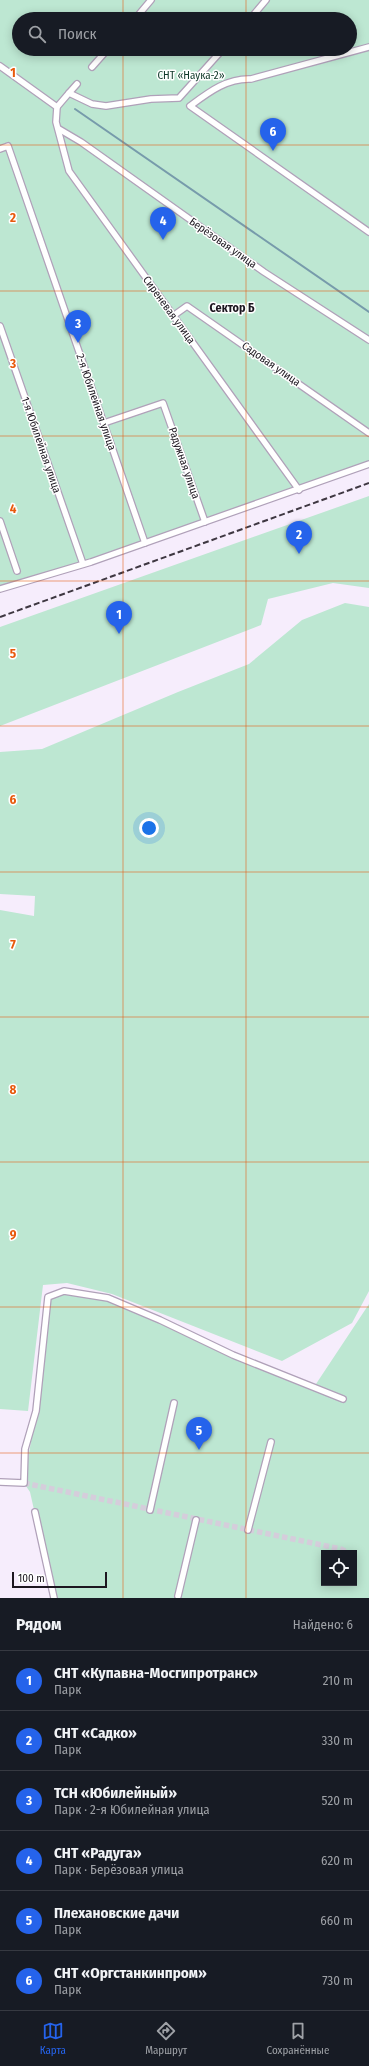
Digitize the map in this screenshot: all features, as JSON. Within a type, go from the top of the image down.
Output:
[{"type":"street","points":[[140,12],[151,0]]},
{"type":"street","points":[[256,12],[266,0]]},
{"type":"street","points":[[357,50],[369,47]]},
{"type":"street","points":[[92,67],[102,56]]},
{"type":"street","points":[[69,94],[92,104],[106,106],[151,99],[179,98],[217,56]]},
{"type":"street","points":[[336,56],[251,79],[239,79],[222,84],[190,106],[369,232]]},
{"type":"street","points":[[0,66],[57,107],[77,84]]},
{"type":"street","name":"Сиреневая улица","points":[[57,107],[56,122],[69,171],[299,490]]},
{"type":"street","name":"Берёзовая улица","points":[[59,129],[82,142],[264,272],[369,340]]},
{"type":"street","name":"2-я Юбилейная улица","points":[[0,149],[8,146],[145,543]]},
{"type":"street","name":"Садовая улица","points":[[173,316],[187,306],[369,433]]},
{"type":"street","name":"1-я Юбилейная улица","points":[[0,326],[83,564]]},
{"type":"street","name":"Радужная улица","points":[[104,423],[163,403],[205,522]]},
{"type":"street","points":[[0,588],[83,564],[299,490],[369,464]]},
{"type":"street","points":[[0,521],[17,571]]},
{"type":"street","points":[[0,1482],[24,1483],[25,1449],[36,1412],[48,1297],[64,1291],[108,1298],[160,1320],[233,1355],[343,1399]]},
{"type":"street","points":[[150,1510],[174,1403]]},
{"type":"street","points":[[248,1530],[271,1442]]},
{"type":"street","points":[[35,1512],[54,1598]]},
{"type":"street","points":[[178,1596],[196,1520]]},
{"type":"green space","name":"СНТ «Наука-2»","points":[[0,0],[369,0],[369,464],[91,562],[0,589]]},
{"type":"green space","points":[[369,496],[369,588],[333,583],[268,599],[261,625],[0,726],[0,627]]},
{"type":"green space","points":[[345,603],[369,607],[369,1291],[352,1323],[282,1361],[112,1294],[67,1283],[43,1285],[28,1411],[0,1409],[0,910],[34,916],[35,896],[0,894],[0,752],[42,749],[249,664],[302,620]]},
{"type":"green space","points":[[64,1291],[108,1298],[233,1355],[314,1387],[369,1304],[369,1598],[54,1598],[30,1492],[24,1483],[36,1411],[48,1297]]},
{"type":"waterway","points":[[75,109],[369,312]]},
{"type":"tunnel","points":[[24,1483],[343,1550]]},
{"type":"railway","points":[[0,617],[369,483]]},
{"type":"place","name":"СНТ «Оргстанкинпром»","points":[[273,151]]},
{"type":"place","name":"СНТ «Радуга»","points":[[163,240]]},
{"type":"place","name":"ТСН «Юбилейный»","points":[[78,343]]},
{"type":"place","name":"СНТ «Садко»","points":[[299,554]]},
{"type":"place","name":"СНТ «Купавна-Мосгипротранс»","points":[[119,634]]},
{"type":"place","name":"Плехановские дачи","points":[[199,1450]]},
{"type":"district","name":"Сектор Б","points":[[232,308]]}]
